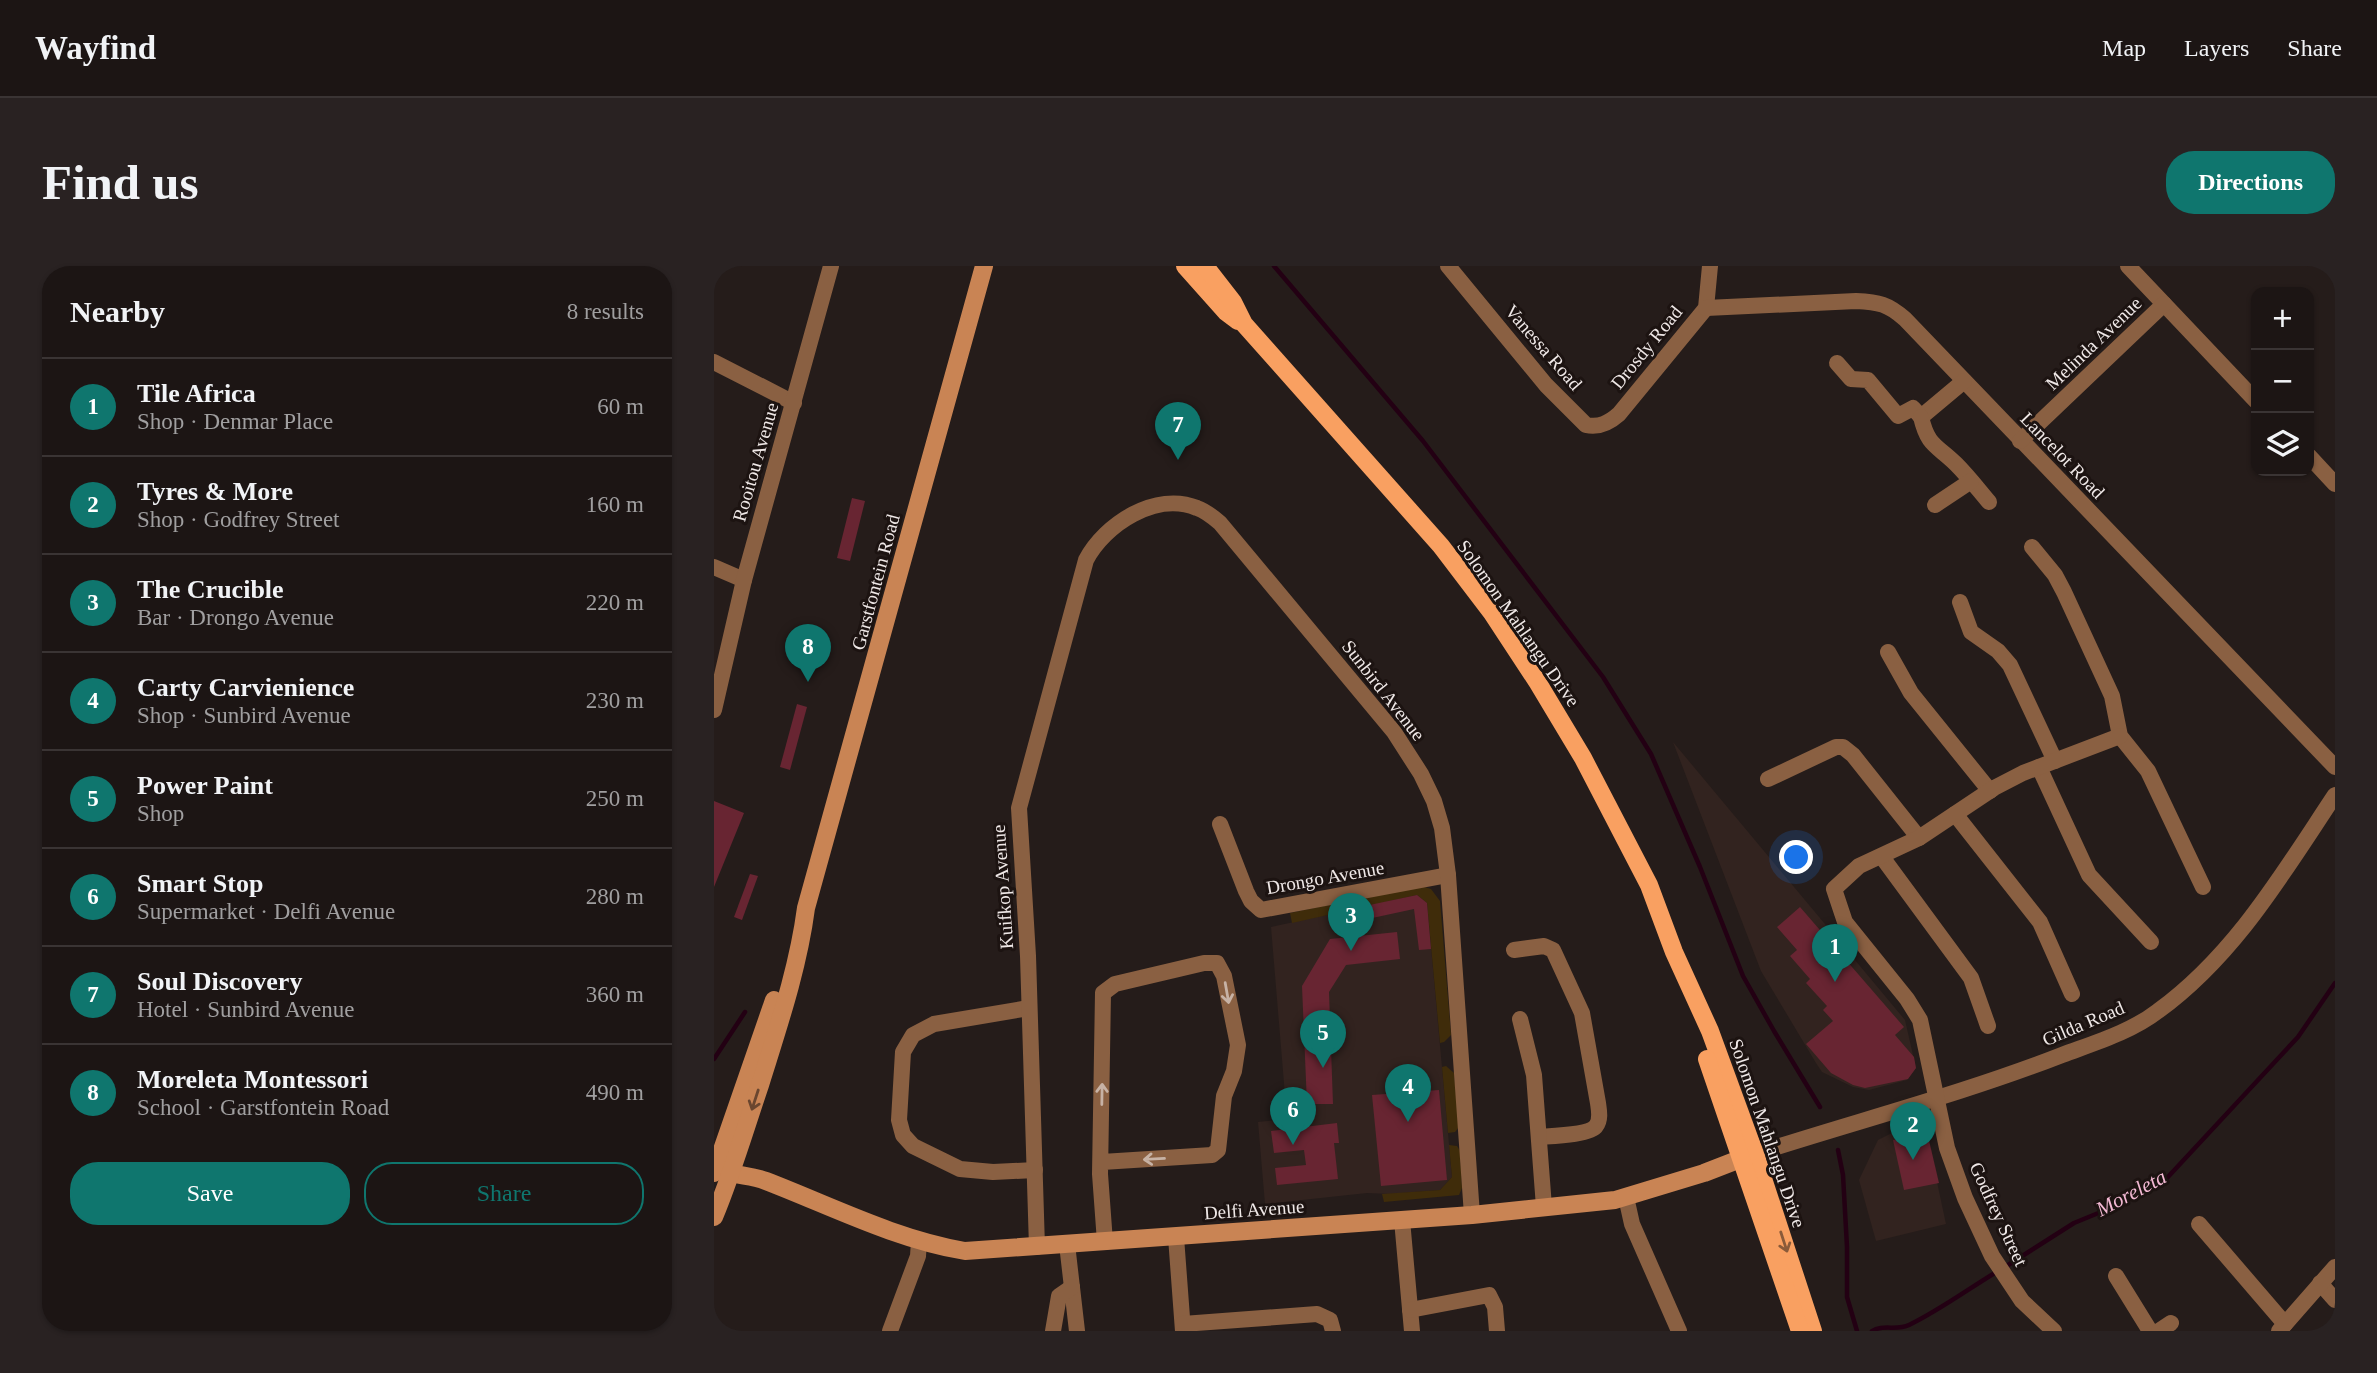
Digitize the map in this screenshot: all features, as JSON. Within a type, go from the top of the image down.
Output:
[{"type":"main road","name":"Garstfontein Road","points":[[714,1217],[718,1171],[724,1150],[783,1012],[799,955],[806,908],[984,266]]},
{"type":"main road","name":"Solomon Mahlangu Drive","points":[[1185,266],[1226,312],[1244,324],[1441,546],[1492,614],[1538,683],[1589,769],[1649,885],[1675,952],[1701,1042],[1749,1156],[1813,1331]]},
{"type":"main road","name":"Solomon Mahlangu Drive","points":[[1205,266],[1233,302],[1244,324]]},
{"type":"main road","name":"Garstfontein Road","points":[[724,1150],[723,1125],[773,1006],[795,929],[806,908]]},
{"type":"main road","name":"Delfi Avenue","points":[[724,1150],[762,1179]]},
{"type":"main road","name":"Solomon Mahlangu Drive","points":[[1749,1156],[1772,1254],[1800,1331]]},
{"type":"main road","name":"Delfi Avenue","points":[[718,1171],[762,1179],[919,1241],[965,1251],[1472,1215],[1615,1200],[1704,1174],[1749,1156]]},
{"type":"street","name":"Rooitou Avenue","points":[[714,710],[744,580],[831,266]]},
{"type":"street","name":"Vanessa Road","points":[[1448,266],[1546,385],[1586,425],[1600,425],[1619,414]]},
{"type":"street","name":"Drosdy Road","points":[[1619,414],[1706,308],[1710,266]]},
{"type":"street","points":[[2127,266],[2251,396]]},
{"type":"street","name":"Lancelot Road","points":[[1706,308],[1856,300],[1890,306],[2335,767]]},
{"type":"street","name":"Melinda Avenue","points":[[2020,441],[2164,304]]},
{"type":"street","points":[[714,362],[794,403]]},
{"type":"street","points":[[1837,363],[1851,379],[1868,380],[1898,416],[1913,408],[1921,417],[1925,435],[1989,502]]},
{"type":"street","points":[[1921,417],[1964,381]]},
{"type":"street","points":[[2314,461],[2335,484]]},
{"type":"street","points":[[1936,506],[1971,481]]},
{"type":"street","name":"Sunbird Avenue","points":[[1100,538],[1136,513],[1162,504],[1195,507],[1220,523],[1394,732],[1421,774],[1434,801],[1442,828],[1448,875],[1472,1215]]},
{"type":"street","name":"Kuifkop Avenue","points":[[1037,1247],[1019,808],[1086,560],[1100,538]]},
{"type":"street","points":[[2032,547],[2055,575],[2064,592],[2112,696],[2120,736],[2148,771],[2203,887]]},
{"type":"street","points":[[714,567],[744,580]]},
{"type":"street","points":[[1960,602],[1971,632],[1998,652],[2010,665],[2055,761]]},
{"type":"street","points":[[1888,652],[1925,713],[1990,791]]},
{"type":"street","points":[[1988,1026],[1971,978],[1882,857],[1919,838],[1990,791],[2039,767],[2120,736]]},
{"type":"street","points":[[1768,779],[1831,748],[1843,747],[1853,755],[1919,838]]},
{"type":"street","points":[[2039,767],[2089,875],[2151,942]]},
{"type":"street","name":"Gilda Road","points":[[1749,1156],[1938,1099],[2088,1045],[2156,1013],[2237,938],[2335,795]]},
{"type":"street","points":[[1955,814],[2040,922],[2072,994]]},
{"type":"street","name":"Drongo Avenue","points":[[1220,824],[1246,891],[1251,901],[1261,910],[1448,875]]},
{"type":"street","name":"Godfrey Street","points":[[1882,857],[1859,866],[1834,889],[1845,922],[1920,1020],[1942,1128],[1954,1170],[1992,1256],[2013,1290],[2054,1331]]},
{"type":"street","points":[[1514,950],[1544,946],[1553,950],[1582,1013],[1600,1118],[1596,1126],[1588,1131],[1539,1138]]},
{"type":"street","points":[[1102,1162],[1212,1155],[1218,1150],[1224,1096],[1234,1071],[1238,1045],[1224,976],[1217,963],[1204,963],[1115,984],[1103,993],[1100,1174],[1105,1242]]},
{"type":"street","points":[[1029,1009],[934,1024],[913,1035],[903,1052],[899,1120],[903,1135],[913,1146],[960,1169],[993,1172],[1035,1170]]},
{"type":"street","points":[[1520,1019],[1534,1075],[1544,1207]]},
{"type":"street","points":[[1626,1197],[1632,1224],[1679,1331]]},
{"type":"street","points":[[1402,1220],[1412,1331]]},
{"type":"street","points":[[2199,1224],[2282,1327],[2335,1267]]},
{"type":"street","points":[[1176,1237],[1183,1328],[1317,1314],[1330,1320],[1334,1331]]},
{"type":"street","points":[[890,1331],[918,1256],[919,1241]]},
{"type":"street","points":[[1067,1244],[1077,1331]]},
{"type":"street","points":[[2116,1276],[2150,1331]]},
{"type":"street","points":[[2320,1283],[2335,1300]]},
{"type":"street","points":[[1053,1331],[1059,1296],[1072,1287]]},
{"type":"street","points":[[1410,1310],[1489,1295],[1495,1307],[1497,1331]]},
{"type":"shaded area","points":[[1673,742],[1905,1020],[1916,1068],[1907,1080],[1869,1090],[1853,1087],[1822,1072],[1761,971]]},
{"type":"shaded area","points":[[1421,886],[1431,889],[1440,901],[1451,1035],[1440,1043],[1427,903],[1417,895],[1292,923],[1290,913]]},
{"type":"shaded area","points":[[1417,895],[1427,903],[1452,1177],[1440,1190],[1367,1193],[1265,1204],[1258,1122],[1287,1119],[1271,927]]},
{"type":"shaded area","points":[[1446,1066],[1454,1073],[1459,1127],[1455,1132],[1448,1133],[1442,1067]]},
{"type":"shaded area","points":[[1925,1126],[1946,1224],[1876,1241],[1859,1180],[1878,1140],[1890,1134]]},
{"type":"shaded area","points":[[1449,1145],[1457,1146],[1460,1151],[1462,1188],[1459,1195],[1384,1202],[1382,1194],[1440,1190],[1452,1177]]},
{"type":"building","points":[[852,498],[865,501],[850,561],[837,558]]},
{"type":"building","points":[[797,704],[807,707],[790,770],[780,767]]},
{"type":"building","points":[[714,801],[744,813],[714,887]]},
{"type":"building","points":[[750,874],[758,876],[742,920],[734,917]]},
{"type":"building","points":[[1417,895],[1427,903],[1431,949],[1419,950],[1414,909],[1363,920],[1360,907]]},
{"type":"building","points":[[1800,907],[1904,1027],[1895,1035],[1914,1057],[1916,1068],[1908,1079],[1865,1088],[1853,1085],[1831,1073],[1806,1044],[1833,1021],[1823,1010],[1827,1006],[1806,983],[1810,979],[1790,956],[1797,950],[1777,927]]},
{"type":"building","points":[[1397,932],[1400,959],[1346,965],[1329,992],[1333,1104],[1307,1104],[1302,986],[1330,939]]},
{"type":"building","points":[[1439,1090],[1447,1180],[1381,1186],[1372,1095]]},
{"type":"building","points":[[1337,1123],[1339,1143],[1334,1143],[1338,1179],[1277,1185],[1275,1168],[1306,1165],[1304,1150],[1274,1153],[1271,1131]]},
{"type":"building","points":[[1927,1132],[1939,1183],[1904,1190],[1893,1140]]},
{"type":"waterway","points":[[1274,266],[1423,441],[1603,677],[1651,754],[1743,976],[1820,1107]]},
{"type":"waterway","name":"Moreleta","points":[[2005,1267],[2074,1223],[2118,1205],[2167,1178],[2298,1037],[2335,983]]},
{"type":"waterway","points":[[714,1059],[745,1012]]},
{"type":"waterway","points":[[1838,1150],[1843,1175],[1847,1297],[1857,1331]]},
{"type":"waterway","name":"Moreleta","points":[[1872,1331],[1909,1325],[1998,1271]]},
{"type":"place","name":"Soul Discovery","points":[[1178,460]]},
{"type":"place","name":"Moreleta Montessori","points":[[808,682]]},
{"type":"place","name":"The Crucible","points":[[1351,951]]},
{"type":"place","name":"Tile Africa","points":[[1835,982]]},
{"type":"place","name":"Power Paint","points":[[1323,1068]]},
{"type":"place","name":"Carty Carvienience","points":[[1408,1122]]},
{"type":"place","name":"Smart Stop","points":[[1293,1145]]},
{"type":"place","name":"Tyres & More","points":[[1913,1160]]}]
